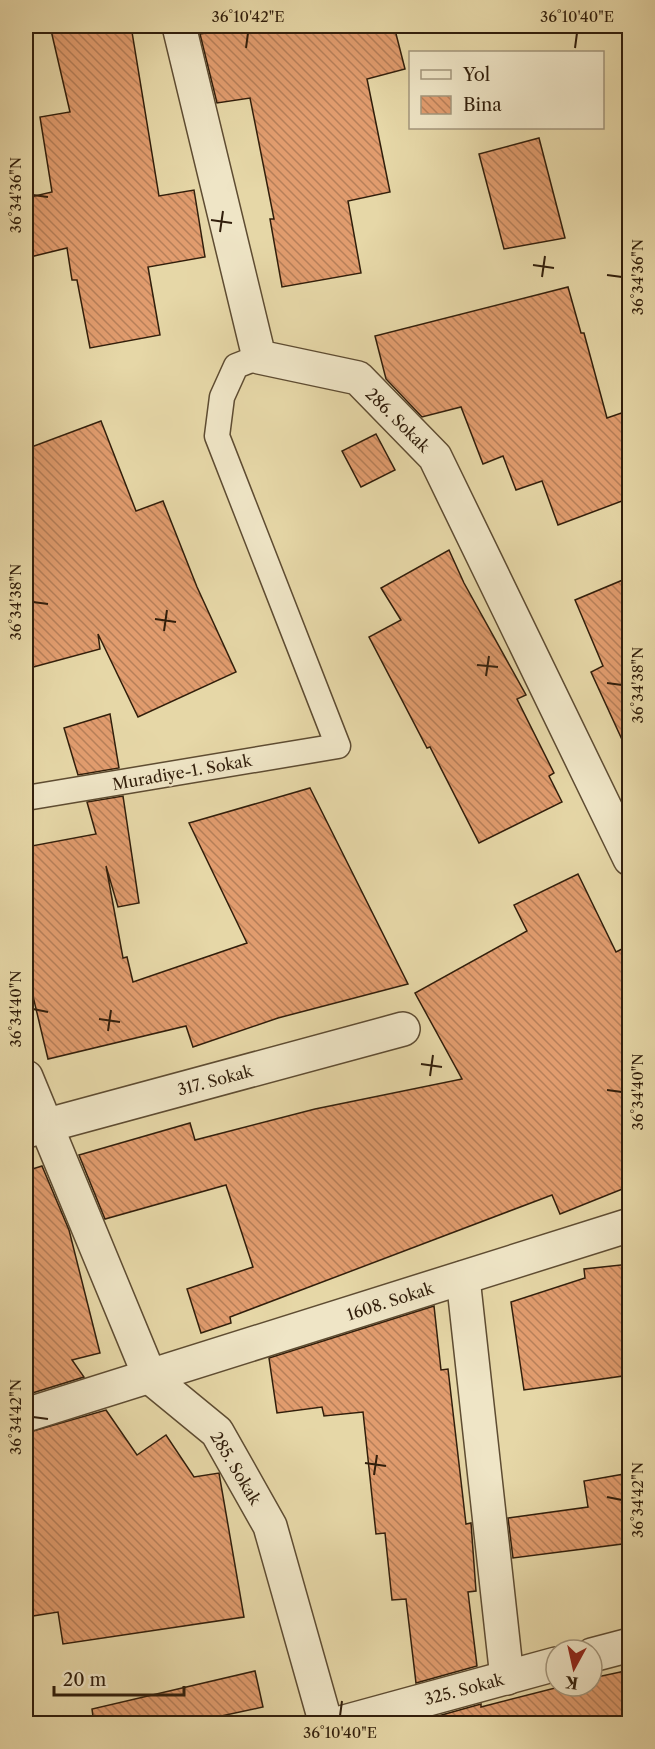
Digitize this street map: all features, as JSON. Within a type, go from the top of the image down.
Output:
[{"type":"street","points":[[179,26],[259,357]]},
{"type":"street","name":"286. Sokak","points":[[259,357],[358,378],[435,457],[630,860]]},
{"type":"street","name":"317. Sokak","points":[[35,1129],[404,1029]]},
{"type":"street","name":"285. Sokak","points":[[26,1077],[35,1129],[150,1377],[217,1432],[270,1526],[326,1724]]},
{"type":"street","name":"1608. Sokak","points":[[26,1415],[630,1225]]},
{"type":"street","points":[[463,1278],[507,1678]]},
{"type":"street","points":[[604,1652],[630,1645]]},
{"type":"street","name":"325. Sokak","points":[[337,1724],[544,1667]]},
{"type":"lane","name":"Muradiye-1. Sokak","points":[[26,798],[338,746],[216,436],[222,397],[236,366],[259,357]]},
{"type":"building","points":[[50,26],[131,26],[159,196],[194,190],[205,257],[148,267],[160,335],[90,348],[77,280],[72,280],[67,248],[26,258],[26,198],[52,192],[40,117],[70,112]]},
{"type":"building","points":[[248,26],[394,26],[405,69],[367,79],[390,192],[348,201],[361,273],[282,287],[270,219],[274,219],[250,98],[217,103],[200,34]]},
{"type":"building","points":[[539,138],[565,238],[504,249],[479,154]]},
{"type":"building","points":[[568,287],[581,333],[584,333],[607,418],[630,410],[630,498],[558,525],[542,481],[516,490],[503,456],[483,464],[461,407],[422,417],[386,379],[375,336]]},
{"type":"building","points":[[101,421],[136,511],[163,501],[197,587],[236,672],[138,717],[98,634],[100,649],[26,669],[26,449]]},
{"type":"building","points":[[376,434],[395,470],[361,487],[342,451]]},
{"type":"building","points":[[449,550],[464,583],[526,695],[517,699],[554,773],[549,776],[562,802],[479,843],[430,747],[427,748],[369,637],[401,620],[381,588]]},
{"type":"building","points":[[630,577],[630,757],[591,672],[603,666],[575,600]]},
{"type":"building","points":[[110,714],[119,768],[78,775],[64,728]]},
{"type":"building","points":[[310,788],[408,984],[278,1018],[193,1047],[186,1026],[48,1059],[26,967],[26,847],[96,834],[87,802],[123,796],[139,903],[118,907],[106,866],[123,958],[127,957],[133,982],[247,943],[189,823]]},
{"type":"building","points":[[578,874],[616,952],[630,945],[630,1186],[560,1214],[552,1195],[230,1317],[231,1323],[201,1333],[187,1289],[253,1267],[226,1185],[105,1219],[79,1155],[190,1123],[195,1140],[315,1109],[462,1079],[415,993],[527,931],[514,905]]},
{"type":"building","points":[[42,1166],[69,1230],[100,1353],[72,1360],[84,1377],[26,1395],[26,1171]]},
{"type":"building","points":[[630,1264],[630,1375],[524,1390],[511,1302],[585,1278],[584,1269]]},
{"type":"building","points":[[434,1306],[441,1370],[448,1369],[466,1524],[471,1523],[476,1591],[468,1592],[477,1666],[416,1683],[406,1599],[392,1600],[385,1533],[376,1534],[363,1412],[324,1416],[322,1407],[277,1413],[269,1358]]},
{"type":"building","points":[[106,1410],[137,1455],[166,1435],[194,1477],[219,1473],[244,1617],[63,1644],[58,1612],[26,1617],[26,1433]]},
{"type":"building","points":[[630,1473],[630,1543],[513,1558],[508,1518],[588,1507],[584,1481]]},
{"type":"building","points":[[630,1670],[630,1724],[420,1724],[420,1721],[481,1704],[481,1707],[544,1691],[544,1698],[604,1698],[604,1675]]},
{"type":"building","points":[[255,1671],[263,1707],[184,1724],[94,1724],[92,1709]]}]
